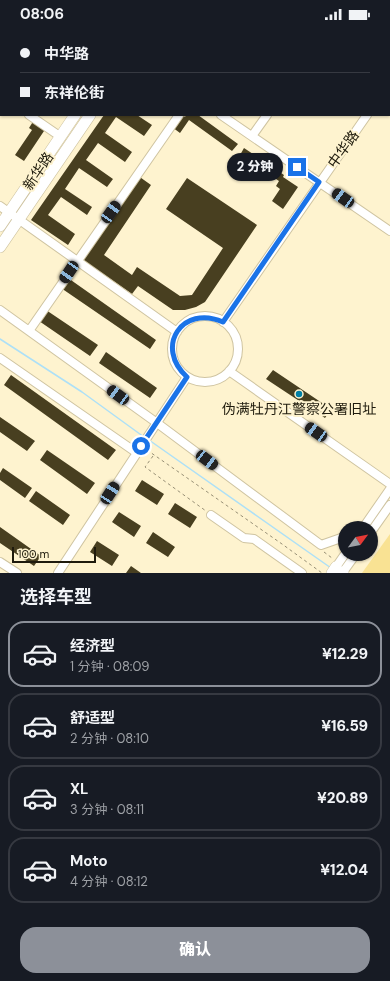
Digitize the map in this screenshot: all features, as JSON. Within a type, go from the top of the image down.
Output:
[{"type":"main road","name":"新华路","points":[[0,226],[4,210],[74,116]]},
{"type":"main road","points":[[0,247],[89,116]]},
{"type":"street","points":[[30,116],[60,137]]},
{"type":"street","points":[[29,331],[177,116]]},
{"type":"street","points":[[222,116],[390,231]]},
{"type":"street","points":[[252,136],[266,116]]},
{"type":"street","name":"中华路","points":[[223,322],[366,116]]},
{"type":"street","points":[[4,210],[19,219],[177,332]]},
{"type":"street","points":[[0,310],[157,423],[321,546],[338,539]]},
{"type":"street","points":[[208,317],[223,322],[236,338],[238,349],[236,360],[229,371],[224,377],[215,381],[196,381],[187,377],[179,370],[174,361],[172,351],[173,341],[177,332],[184,324],[193,319],[208,317]]},
{"type":"street","points":[[0,358],[139,450]]},
{"type":"street","points":[[229,371],[390,484]]},
{"type":"street","points":[[58,573],[187,377]]},
{"type":"street","points":[[368,521],[390,489]]},
{"type":"street","points":[[378,522],[390,505]]},
{"type":"street","points":[[211,514],[244,538],[254,539],[302,573]]},
{"type":"street","points":[[338,570],[348,561]]},
{"type":"street","points":[[0,562],[17,573]]},
{"type":"path","points":[[139,450],[154,455],[322,573]]},
{"type":"path","points":[[154,455],[145,467],[211,514]]},
{"type":"path","points":[[321,550],[338,570]]},
{"type":"shaded area","points":[[390,534],[390,573],[362,573],[371,561],[378,561],[378,551]]},
{"type":"building","points":[[103,116],[138,116],[152,125],[144,136],[116,117],[105,133],[132,152],[125,162],[98,143],[86,160],[113,179],[107,187],[79,168],[65,189],[92,207],[87,215],[61,197],[48,215],[75,234],[68,245],[31,220]]},
{"type":"building","points":[[182,116],[199,116],[238,144],[232,151],[189,120],[180,133],[172,127]]},
{"type":"building","points":[[34,120],[46,128],[24,161],[15,155],[32,130],[29,128]]},
{"type":"building","points":[[244,148],[284,175],[283,177],[298,187],[283,209],[272,201],[280,189],[276,186],[279,181],[240,155]]},
{"type":"building","points":[[137,175],[151,185],[104,255],[132,275],[137,267],[180,296],[192,295],[223,248],[166,209],[187,178],[257,225],[205,302],[196,307],[185,310],[173,310],[138,286],[132,294],[80,258]]},
{"type":"building","points":[[68,278],[156,340],[150,349],[61,288]]},
{"type":"building","points":[[46,310],[98,345],[90,356],[39,321]]},
{"type":"building","points":[[106,352],[157,388],[150,398],[99,363]]},
{"type":"building","name":"伪满牡丹江警察公署旧址","points":[[273,370],[331,409],[325,418],[266,379]]},
{"type":"building","points":[[11,375],[116,450],[108,460],[4,385]]},
{"type":"building","points":[[0,417],[35,441],[27,451],[0,432]]},
{"type":"building","points":[[47,450],[95,483],[87,494],[40,460]]},
{"type":"building","points":[[3,468],[32,488],[25,498],[0,480],[0,473]]},
{"type":"building","points":[[142,480],[164,494],[157,505],[135,491]]},
{"type":"building","points":[[36,491],[70,515],[63,525],[29,501]]},
{"type":"building","points":[[175,503],[197,517],[190,528],[168,514]]},
{"type":"building","points":[[119,512],[141,526],[134,537],[112,522]]},
{"type":"building","points":[[0,527],[41,556],[34,566],[0,543]]},
{"type":"building","points":[[153,532],[175,547],[168,557],[146,543]]},
{"type":"building","points":[[97,541],[119,555],[112,566],[90,552]]},
{"type":"building","points":[[131,566],[141,573],[126,573]]},
{"type":"waterway","points":[[0,339],[82,392],[144,437]]},
{"type":"waterway","points":[[149,440],[331,568]]},
{"type":"place","name":"伪满牡丹江警察公署旧址","points":[[299,394]]},
{"type":"route","points":[[141,446],[187,377],[179,370],[174,361],[172,351],[173,341],[177,332],[184,324],[193,319],[203,317],[213,318],[223,322],[319,182],[297,167]]}]
